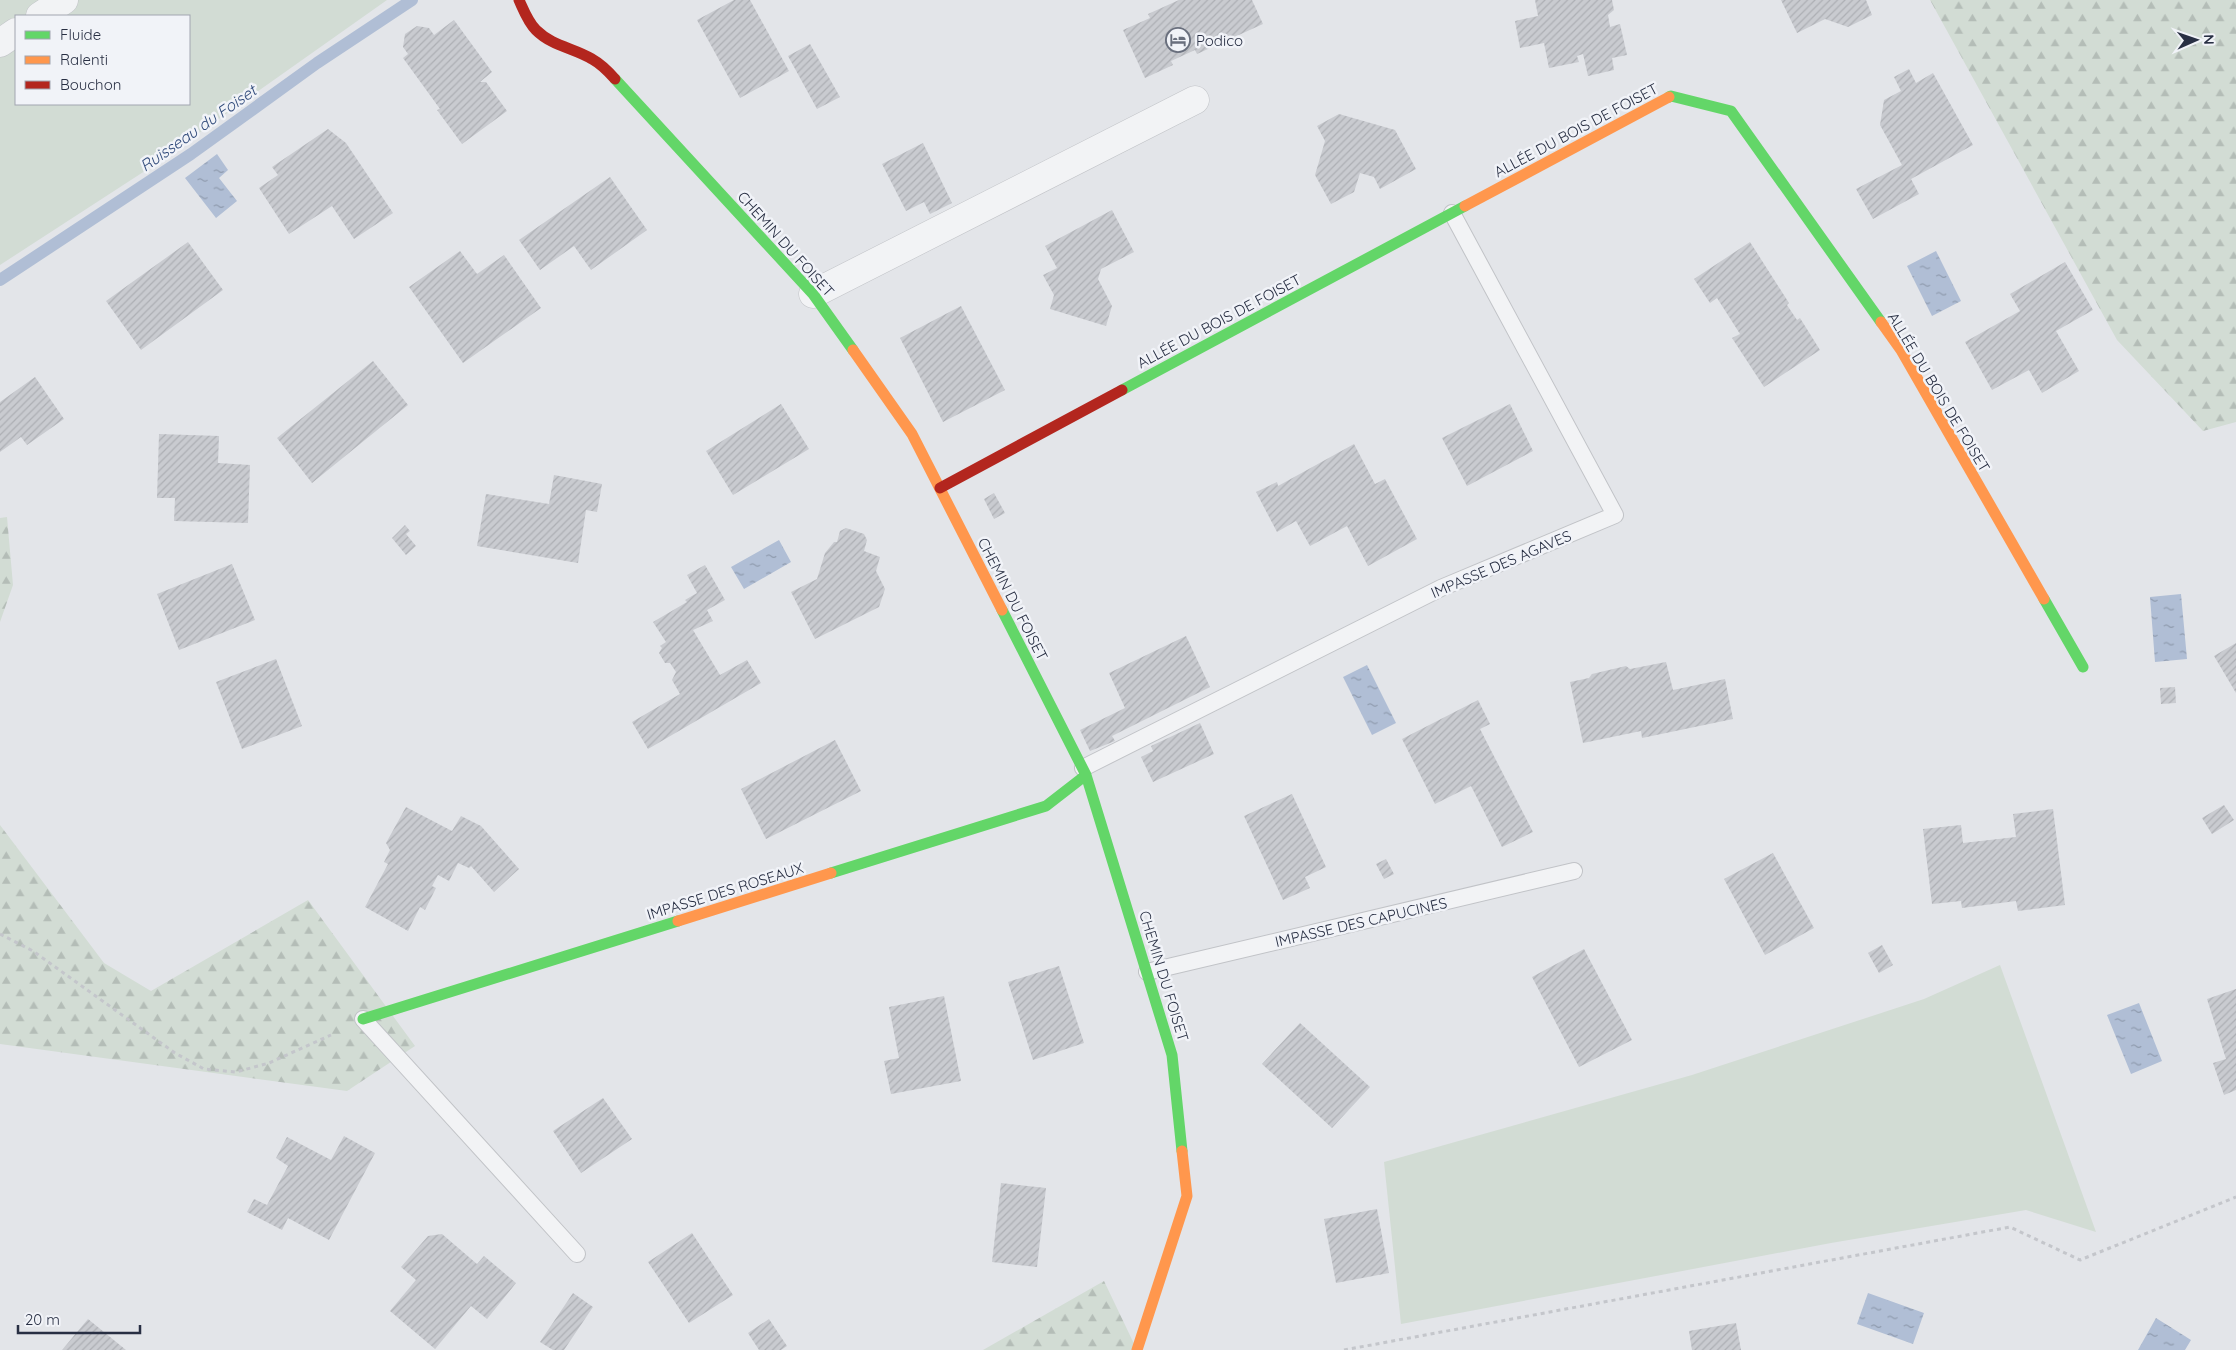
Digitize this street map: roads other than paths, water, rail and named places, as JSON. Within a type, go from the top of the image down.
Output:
[{"type":"street","points":[[42,15],[64,0]]},
{"type":"street","name":"CHEMIN DU FOISET","points":[[518,0],[526,19],[533,29],[542,36],[595,60],[604,67],[813,294],[912,434],[1085,771],[1172,1055],[1187,1196],[1137,1350]]},
{"type":"street","points":[[0,43],[15,33]]},
{"type":"street","name":"ALLÉE DU BOIS DE FOISET","points":[[940,488],[1671,96],[1731,111],[1901,350],[2083,667]]},
{"type":"street","points":[[813,294],[1195,100]]},
{"type":"street","name":"IMPASSE DES ROSEAUX","points":[[363,1019],[1046,806],[1085,771]]},
{"type":"lane","name":"IMPASSE DES AGAVES","points":[[1085,771],[1441,588],[1615,515],[1452,213]]},
{"type":"lane","name":"IMPASSE DES CAPUCINES","points":[[1147,972],[1574,871]]},
{"type":"lane","points":[[363,1019],[577,1254]]},
{"type":"water","points":[[217,154],[228,170],[219,178],[237,201],[216,218],[185,178]]},
{"type":"water","points":[[1936,251],[1961,301],[1932,316],[1907,266]]},
{"type":"water","points":[[779,540],[791,562],[744,589],[731,567]]},
{"type":"water","points":[[2181,594],[2187,659],[2155,662],[2150,597]]},
{"type":"water","points":[[1367,665],[1396,723],[1372,735],[1343,677]]},
{"type":"water","points":[[2139,1003],[2162,1061],[2131,1074],[2107,1015]]},
{"type":"water","points":[[1868,1293],[1924,1313],[1913,1344],[1857,1324]]},
{"type":"water","points":[[2156,1318],[2191,1340],[2185,1350],[2138,1350]]},
{"type":"waterway","name":"Ruisseau du Foiset","points":[[0,280],[191,154],[317,63],[412,0]]},
{"type":"place","name":"Podico","points":[[1178,40]]}]
